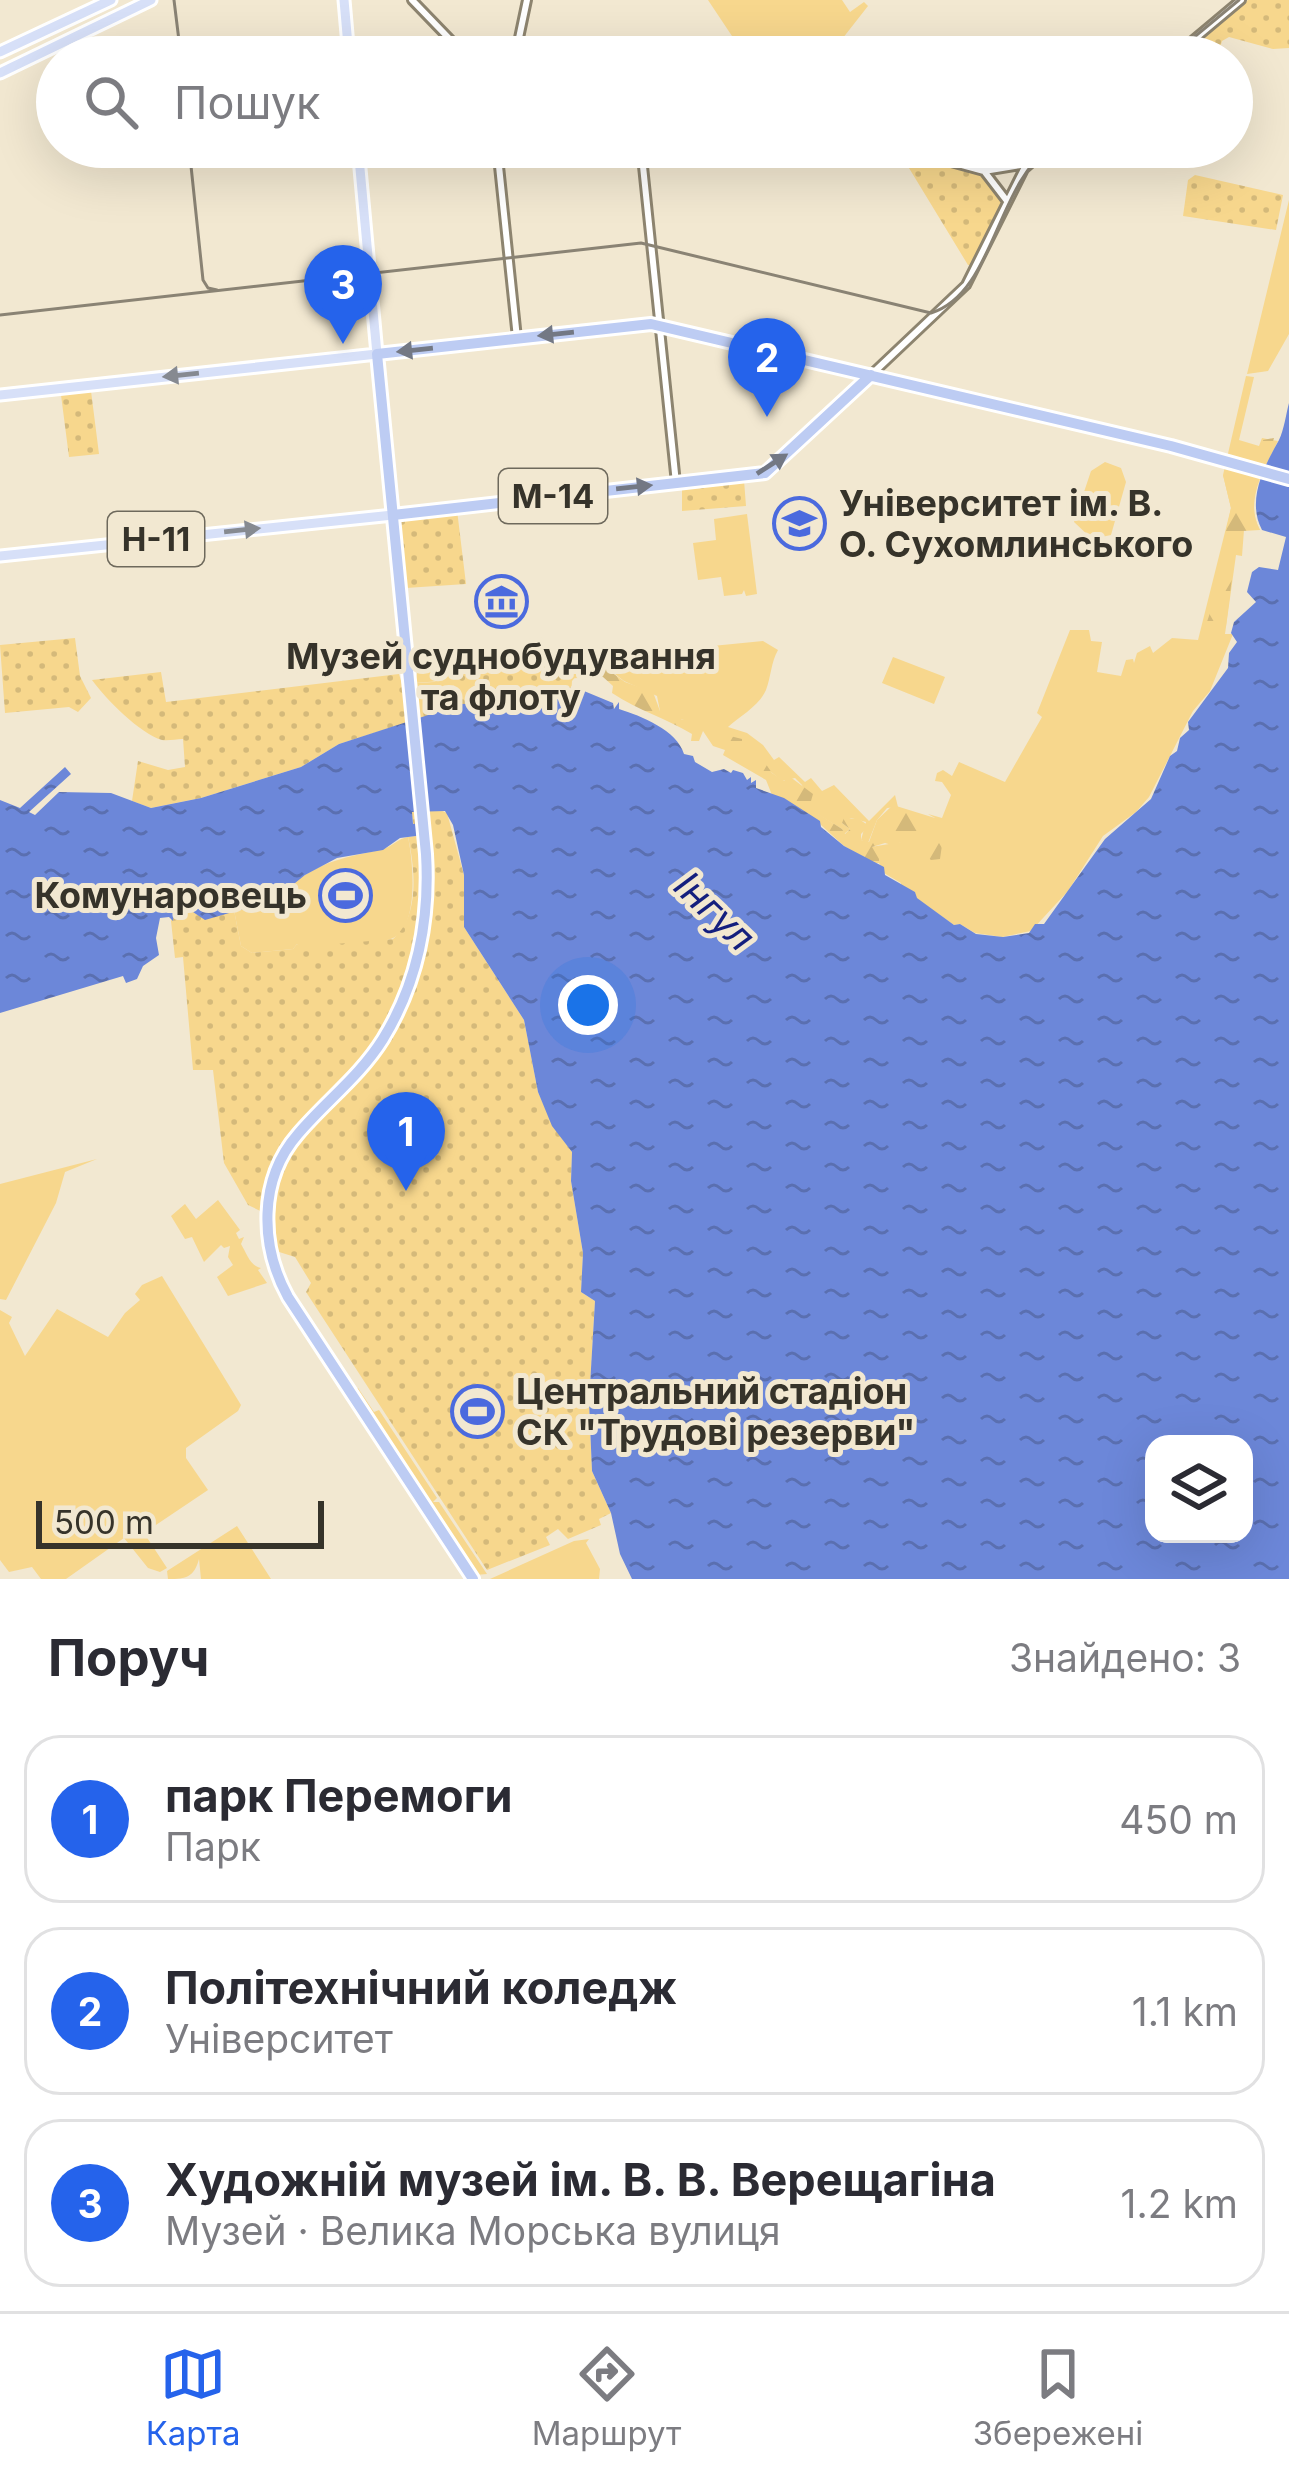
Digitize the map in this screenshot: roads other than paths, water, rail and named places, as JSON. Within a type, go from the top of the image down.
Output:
[{"type":"highway","points":[[473,1579],[288,1298],[274,1266],[267,1227],[272,1185],[286,1152],[372,1055],[399,1010],[417,962],[426,918],[427,878],[377,354],[658,325],[1209,455],[1289,479]]},
{"type":"highway","name":"М-14","points":[[393,514],[768,472],[871,375]]},
{"type":"main road","points":[[0,52],[111,0]]},
{"type":"main road","points":[[77,36],[151,0]]},
{"type":"main road","points":[[344,0],[347,36]]},
{"type":"main road","points":[[0,73],[36,56]]},
{"type":"main road","points":[[0,395],[377,354],[360,168]]},
{"type":"main road","name":"Н-11","points":[[0,556],[393,514]]},
{"type":"street","points":[[412,0],[447,36]]},
{"type":"street","points":[[519,36],[527,0]]},
{"type":"street","points":[[1198,36],[1241,0]]},
{"type":"street","points":[[499,168],[517,338]]},
{"type":"street","points":[[643,168],[676,483]]},
{"type":"street","points":[[973,168],[1000,168]]},
{"type":"street","points":[[992,183],[994,174],[1004,168]]},
{"type":"street","points":[[1007,168],[1018,179]]},
{"type":"street","points":[[871,375],[966,285],[1026,168]]},
{"type":"street","points":[[984,171],[1008,202]]},
{"type":"water","name":"Інгул","points":[[1289,403],[1289,1579],[632,1579],[592,1471],[589,1402],[595,1301],[581,1292],[583,1253],[571,1181],[572,1152],[552,1126],[538,1092],[524,1020],[464,927],[464,875],[453,825],[445,811],[412,812],[413,824],[424,823],[416,836],[400,838],[383,850],[337,858],[305,875],[274,900],[205,920],[187,908],[179,917],[174,913],[173,921],[160,918],[159,955],[143,966],[137,979],[126,983],[123,976],[0,1013],[0,800],[20,808],[65,767],[71,774],[29,812],[35,815],[59,792],[111,793],[151,808],[301,767],[339,744],[462,704],[576,698],[584,691],[613,703],[614,709],[619,702],[619,709],[657,725],[684,754],[712,772],[733,770],[747,780],[751,777],[751,783],[756,780],[756,788],[784,798],[820,821],[844,846],[884,867],[885,875],[915,892],[954,925],[1003,937],[1029,933],[1035,924],[1044,924],[1105,839],[1151,799],[1170,756],[1189,730],[1188,722],[1228,668],[1229,653],[1237,642],[1231,633],[1234,622],[1256,602],[1247,592],[1252,572],[1259,567],[1278,570],[1286,537],[1262,530],[1256,507],[1263,472],[1281,436]]},
{"type":"tram line","points":[[174,0],[178,36]]},
{"type":"tram line","points":[[1195,36],[1239,0]]},
{"type":"tram line","points":[[191,168],[203,280],[208,288],[217,290]]},
{"type":"tram line","points":[[0,315],[641,243],[931,313],[952,302],[969,284],[1030,168]]},
{"type":"place","name":"Художній музей ім. В. В. Верещагіна","points":[[343,344]]},
{"type":"place","name":"Політехнічний коледж","points":[[767,417]]},
{"type":"place","name":"Університет ім. В. О. Сухомлинського","points":[[800,524]]},
{"type":"place","name":"Музей суднобудування та флоту","points":[[501,601]]},
{"type":"place","name":"Комунаровець","points":[[346,895]]},
{"type":"place","name":"парк Перемоги","points":[[406,1191]]},
{"type":"place","name":"Центральний стадіон СК \"Трудові резерви\"","points":[[477,1412]]}]
